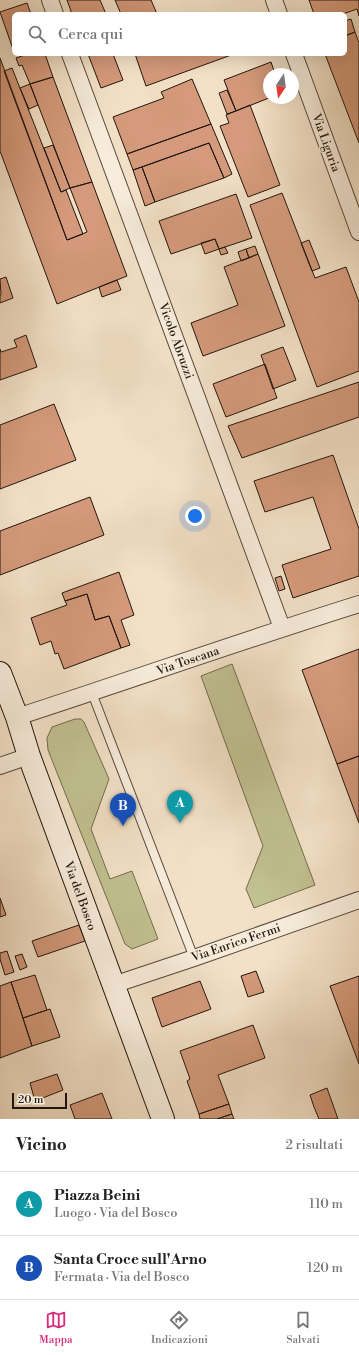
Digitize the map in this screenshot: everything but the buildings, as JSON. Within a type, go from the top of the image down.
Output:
[{"type":"street","points":[[50,0],[54,12]]},
{"type":"street","points":[[274,0],[278,12]]},
{"type":"street","name":"Vicolo Abruzzi","points":[[71,56],[282,628]]},
{"type":"street","name":"Via Liguria","points":[[295,56],[359,232]]},
{"type":"street","name":"Via Toscana","points":[[17,717],[282,628],[359,604]]},
{"type":"street","name":"Via del Bosco","points":[[0,673],[17,717],[29,756],[163,1119]]},
{"type":"street","points":[[0,766],[29,756]]},
{"type":"street","name":"Via Enrico Fermi","points":[[113,985],[359,900]]},
{"type":"lane","points":[[92,693],[194,958]]},
{"type":"green space","points":[[232,664],[315,885],[254,908],[246,889],[263,846],[201,676]]},
{"type":"green space","points":[[75,719],[81,719],[84,722],[109,779],[91,829],[110,879],[132,871],[158,939],[132,949],[125,944],[48,750],[47,738],[52,727]]},
{"type":"place","name":"Piazza Beini","points":[[180,823]]},
{"type":"place","name":"Santa Croce sull'Arno","points":[[123,826]]}]
